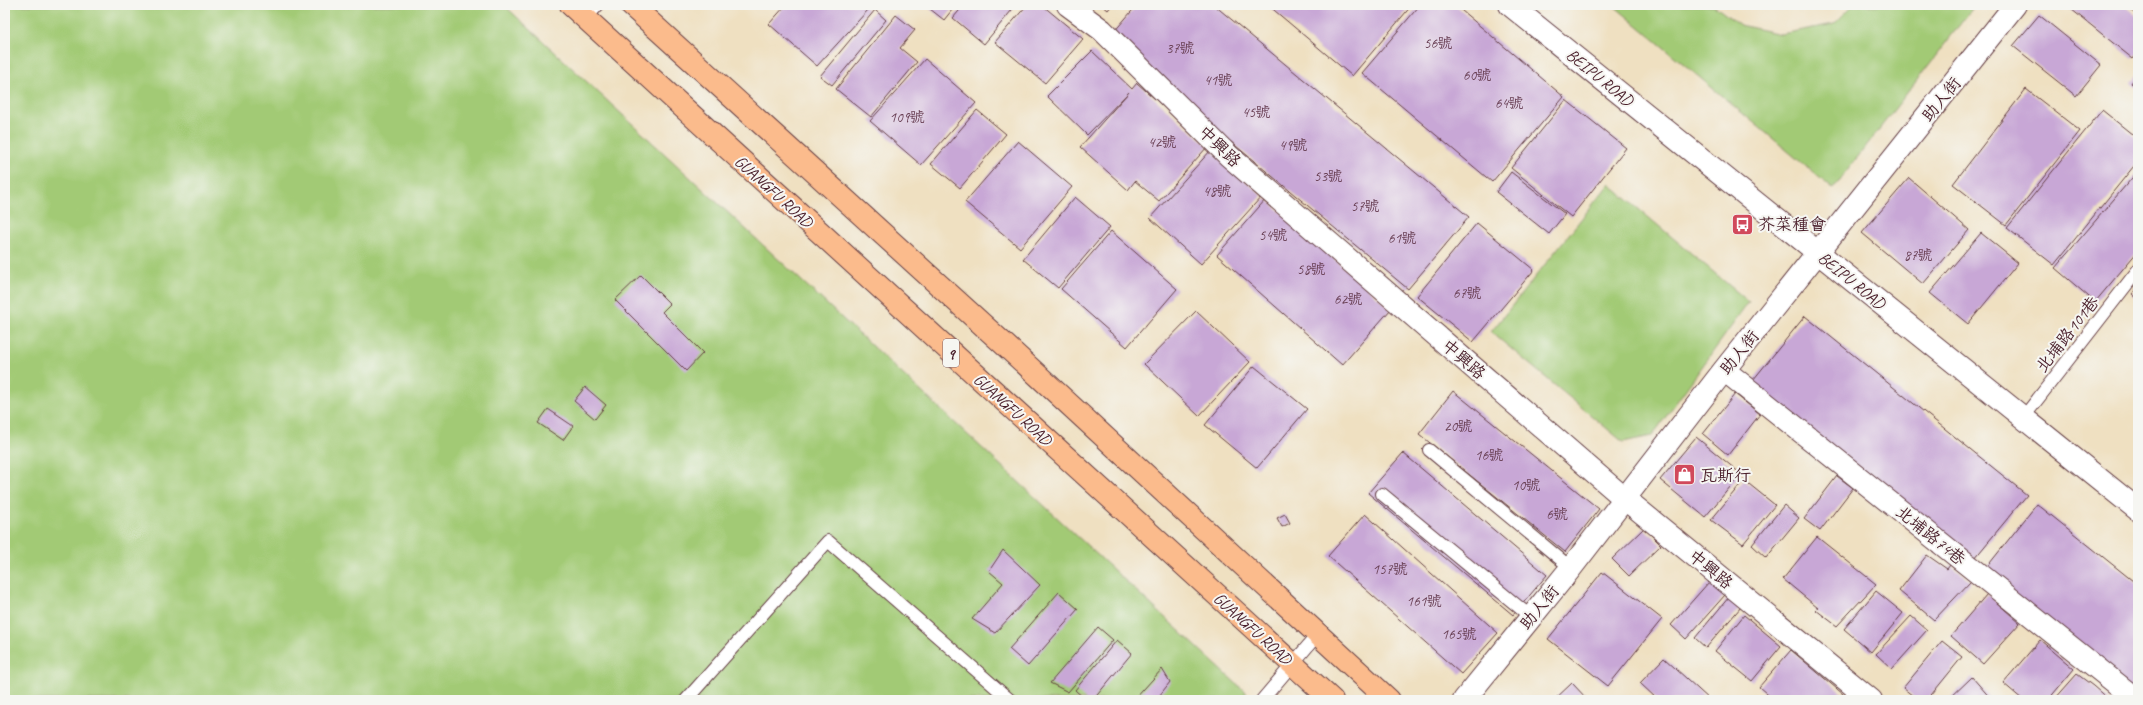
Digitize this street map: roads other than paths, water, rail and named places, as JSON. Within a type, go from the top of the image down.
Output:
[{"type":"main road","points":[[631,5],[1012,351],[1389,700]]},
{"type":"main road","name":"GUANGFU ROAD","points":[[585,9],[1332,700]]},
{"type":"street","name":"中興路","points":[[1068,5],[1102,30],[1229,156],[1624,498],[1871,700]]},
{"type":"street","name":"BEIPU ROAD","points":[[1510,5],[2138,510]]},
{"type":"street","name":"助人街","points":[[1464,700],[1571,568],[1724,370],[2016,5]]},
{"type":"street","name":"北埔路74巷","points":[[1724,370],[2138,700]]},
{"type":"lane","name":"北埔路101巷","points":[[2023,418],[2138,270]]},
{"type":"lane","points":[[1429,450],[1571,568]]},
{"type":"lane","points":[[1382,494],[1531,617]]},
{"type":"lane","points":[[686,700],[828,540],[1010,700]]},
{"type":"lane","points":[[1262,700],[1318,634]]},
{"type":"place","name":"芥菜種會","points":[[1742,224]]},
{"type":"place","name":"瓦斯行","points":[[1684,475]]}]
